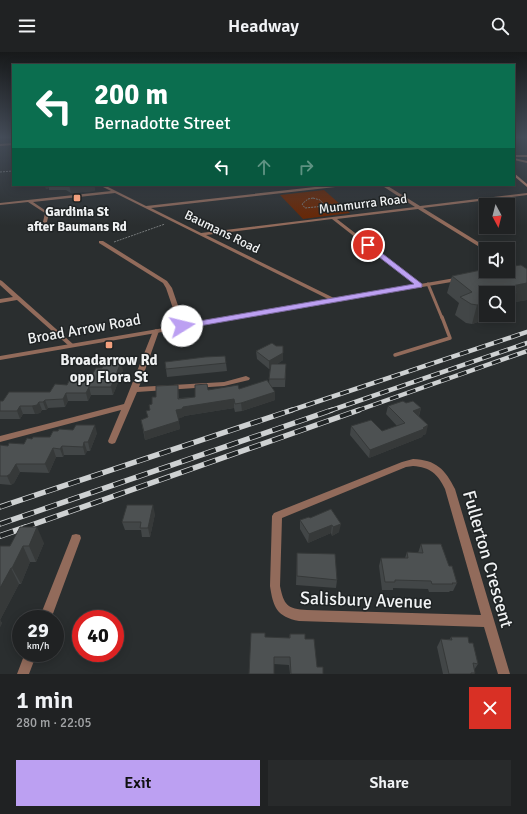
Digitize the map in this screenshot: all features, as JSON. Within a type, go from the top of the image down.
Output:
[{"type":"main road","points":[[515,175],[527,186]]},
{"type":"street","name":"Baumans Road","points":[[103,186],[334,300]]},
{"type":"street","points":[[146,207],[331,186]]},
{"type":"street","points":[[384,186],[479,246]]},
{"type":"street","points":[[0,204],[115,192]]},
{"type":"street","name":"Munmurra Road","points":[[202,234],[527,194]]},
{"type":"street","points":[[29,201],[48,214],[45,222]]},
{"type":"street","points":[[333,218],[420,286]]},
{"type":"street","points":[[103,243],[165,282],[169,288],[182,326]]},
{"type":"street","points":[[515,270],[527,268]]},
{"type":"street","name":"Broad Arrow Road","points":[[0,358],[464,278]]},
{"type":"street","points":[[0,282],[72,345]]},
{"type":"street","points":[[0,301],[18,298]]},
{"type":"street","points":[[112,442],[128,406],[156,330]]},
{"type":"street","points":[[134,390],[224,384],[246,378]]},
{"type":"street","points":[[0,439],[128,406]]},
{"type":"street","name":"Salisbury Avenue","points":[[426,465],[412,463],[405,464],[277,516],[275,586],[278,603],[282,610],[296,615],[488,621]]},
{"type":"street","name":"Fullerton Crescent","points":[[426,465],[439,470],[447,481],[504,674]]},
{"type":"street","points":[[48,610],[76,538]]},
{"type":"street","points":[[23,674],[28,662]]},
{"type":"lane","points":[[395,355],[450,338],[428,284]]},
{"type":"path","points":[[0,172],[12,171]]},
{"type":"path","points":[[313,198],[320,200],[325,206],[305,208],[302,203],[313,198]]},
{"type":"path","points":[[103,243],[175,221]]},
{"type":"shaded area","points":[[324,190],[350,213],[303,219],[280,195]]},
{"type":"building","points":[[521,265],[527,269],[527,283],[512,286],[479,286],[479,305],[477,305],[471,304],[460,297],[472,292],[452,276],[479,270],[479,278],[515,278],[515,266]]},
{"type":"building","points":[[272,343],[276,346],[283,346],[283,353],[269,361],[256,351]]},
{"type":"building","points":[[225,356],[226,363],[166,369],[165,362]]},
{"type":"building","points":[[121,362],[111,387],[89,387],[86,393],[66,393],[63,399],[45,400],[32,406],[20,406],[17,411],[0,411],[0,401],[3,401],[9,392],[50,392],[55,384],[67,385],[72,375],[92,375],[96,368],[102,368],[103,366]]},
{"type":"building","points":[[271,364],[286,364],[285,379],[269,379]]},
{"type":"building","points":[[267,380],[275,392],[235,404],[234,399],[183,407],[182,409],[176,410],[179,421],[144,432],[141,420],[148,417],[146,411],[150,410],[149,405],[152,404],[152,397],[156,397],[156,386],[178,385],[178,399],[195,397],[195,385],[207,384],[208,390],[238,385],[239,389]]},
{"type":"building","points":[[403,401],[406,403],[413,401],[421,408],[413,411],[428,425],[423,428],[424,429],[370,450],[351,426],[371,420],[382,431],[405,423],[388,406]]},
{"type":"building","points":[[76,425],[95,425],[88,442],[84,442],[83,447],[62,446],[60,449],[53,448],[45,464],[16,464],[10,474],[7,476],[0,476],[0,445],[8,446],[9,443],[24,444],[27,438],[32,439],[33,437],[50,437],[53,431],[58,431],[59,429],[73,430]]},
{"type":"building","points":[[127,505],[153,505],[148,528],[140,528],[141,522],[122,522]]},
{"type":"building","points":[[331,509],[341,524],[333,527],[332,525],[309,534],[300,520],[310,518]]},
{"type":"building","points":[[20,527],[37,527],[29,546],[23,546],[0,588],[0,546],[10,546]]},
{"type":"building","points":[[421,544],[441,544],[449,566],[452,566],[457,583],[432,584],[431,581],[395,580],[395,582],[385,582],[381,558],[408,558],[407,552],[423,553]]},
{"type":"building","points":[[297,553],[335,554],[337,580],[297,576]]},
{"type":"building","points":[[251,633],[265,633],[265,637],[290,638],[290,634],[305,634],[305,639],[314,639],[317,667],[323,667],[323,674],[291,674],[290,657],[274,657],[274,674],[249,674]]},
{"type":"building","points":[[451,637],[468,637],[469,643],[473,643],[478,664],[473,663],[475,673],[449,674],[441,639],[452,640]]},
{"type":"railway","points":[[289,411],[527,332]]},
{"type":"railway","points":[[329,411],[527,343]]},
{"type":"railway","points":[[356,411],[527,351]]},
{"type":"railway","points":[[0,507],[292,410]]},
{"type":"railway","points":[[0,524],[332,410]]},
{"type":"railway","points":[[23,528],[359,410]]},
{"type":"railway","points":[[0,536],[26,527]]},
{"type":"place","name":"Gardinia St after Baumans Rd","points":[[77,198]]},
{"type":"place","name":"Broadarrow Rd opp Flora St","points":[[109,345]]},
{"type":"route","points":[[182,326],[420,286],[368,245]]}]
